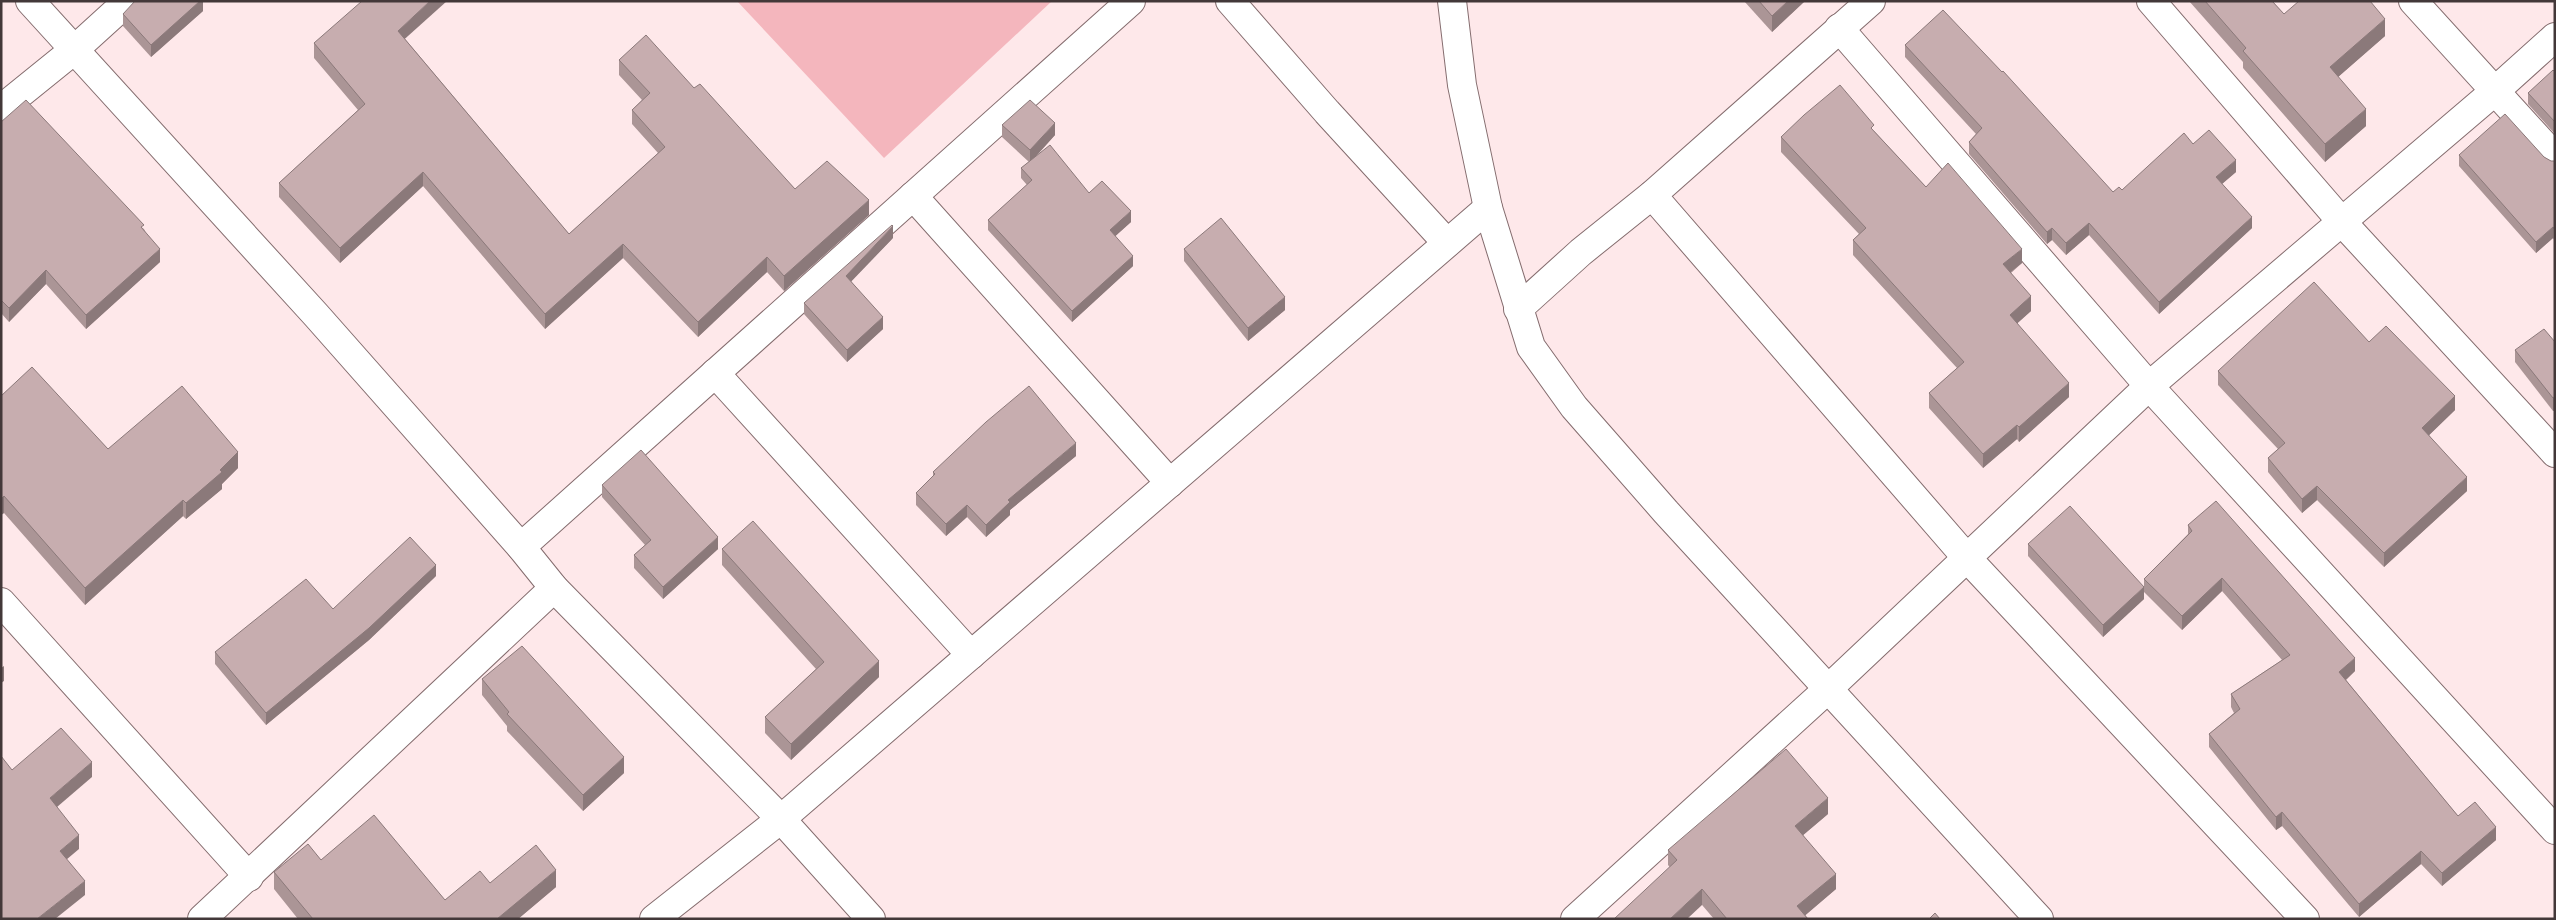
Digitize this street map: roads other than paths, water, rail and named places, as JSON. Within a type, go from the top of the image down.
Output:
[{"type":"street","points":[[30,1],[316,315],[521,547],[554,588],[781,819],[871,919]]},
{"type":"street","points":[[1,109],[74,50],[128,1]]},
{"type":"street","points":[[521,547],[1131,1]]},
{"type":"street","points":[[1230,1],[1327,112],[1447,243]]},
{"type":"street","points":[[1452,1],[1462,85],[1488,208],[1531,347],[1574,407],[1666,512],[2039,919]]},
{"type":"street","points":[[1518,309],[1581,252],[1652,195],[1871,1]]},
{"type":"street","points":[[2151,1],[2342,222],[2555,453]]},
{"type":"street","points":[[2413,1],[2555,158]]},
{"type":"street","points":[[1839,28],[2149,386],[2555,830]]},
{"type":"street","points":[[1575,919],[1828,689],[2149,386],[2495,91],[2555,37]]},
{"type":"street","points":[[1652,195],[1966,557],[2304,919]]},
{"type":"street","points":[[913,196],[1170,483]]},
{"type":"street","points":[[654,919],[781,819],[1488,208]]},
{"type":"street","points":[[715,374],[971,655]]},
{"type":"street","points":[[202,919],[249,877],[554,588]]},
{"type":"street","points":[[1,602],[249,877]]}]
